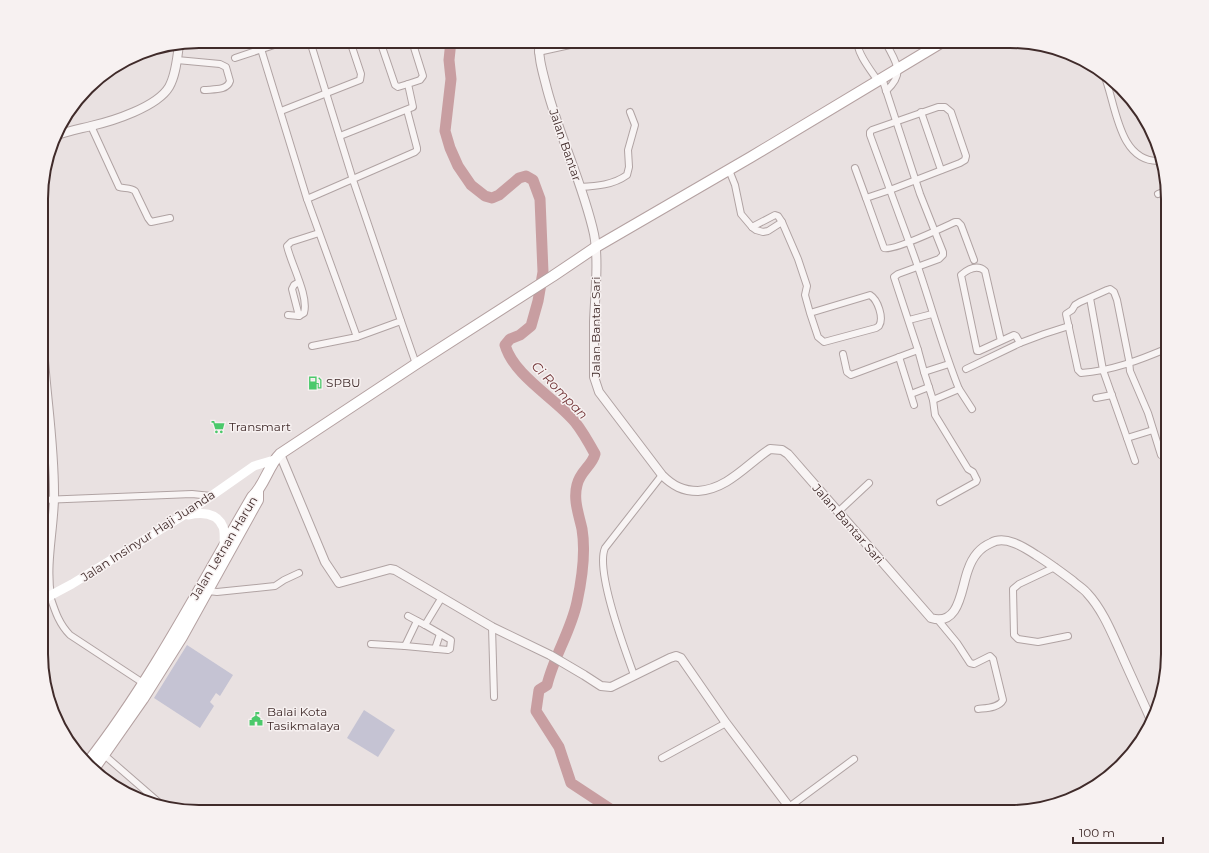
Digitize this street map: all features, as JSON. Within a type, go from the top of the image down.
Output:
[{"type":"main road","points":[[258,491],[277,457],[416,364],[596,248],[932,48]]},
{"type":"main road","name":"Jalan Insinyur Haji Juanda","points":[[48,597],[184,516],[254,466],[277,457]]},
{"type":"main road","name":"Jalan Letnan Harun","points":[[91,760],[101,752],[143,699],[224,546],[252,497],[258,491]]},
{"type":"main road","name":"Jalan Letnan Harun","points":[[101,752],[143,683],[208,591],[258,500],[258,491]]},
{"type":"main road","points":[[184,516],[198,512],[210,514],[219,520],[224,528],[224,546]]},
{"type":"main road","points":[[96,764],[101,752]]},
{"type":"street","points":[[235,58],[266,48]]},
{"type":"street","points":[[312,48],[353,180],[416,364]]},
{"type":"street","points":[[281,111],[360,80],[361,74],[352,48]]},
{"type":"street","points":[[382,48],[395,85],[398,87],[420,80],[423,76],[414,48]]},
{"type":"street","name":"Jalan Bantar","points":[[538,48],[538,52],[553,110],[580,187],[594,234],[596,248]]},
{"type":"street","points":[[538,52],[556,48]]},
{"type":"street","points":[[858,48],[886,91],[934,231],[943,252],[943,255],[939,259],[898,274],[894,277],[909,320],[933,400],[935,415],[968,468],[973,472],[978,481],[940,502]]},
{"type":"street","points":[[886,91],[895,82],[898,76],[898,69],[888,48]]},
{"type":"street","points":[[65,131],[91,126],[143,107],[166,92],[170,85],[178,49]]},
{"type":"street","points":[[261,50],[307,199],[357,337]]},
{"type":"street","points":[[177,60],[220,64],[226,67],[230,76],[230,84],[221,89],[204,90]]},
{"type":"street","points":[[340,136],[407,110],[413,106],[408,84]]},
{"type":"street","points":[[1108,85],[1122,133],[1128,146],[1144,160],[1156,161]]},
{"type":"street","points":[[866,198],[890,190],[963,162],[965,160],[966,156],[949,110],[941,107],[921,112],[875,128],[870,132],[870,135],[890,190],[908,242],[918,267],[949,364],[959,389],[972,409]]},
{"type":"street","points":[[307,199],[353,180],[417,150],[407,110]]},
{"type":"street","points":[[580,187],[600,185],[617,181],[627,175],[629,167],[628,150],[635,125],[630,112]]},
{"type":"street","points":[[921,112],[941,170]]},
{"type":"street","points":[[91,126],[119,186],[122,188],[132,189],[134,191],[151,222],[170,218]]},
{"type":"street","points":[[855,168],[884,248],[890,249],[955,222],[960,223],[974,260]]},
{"type":"street","points":[[728,170],[735,185],[741,214],[752,227],[763,232],[768,231],[782,222]]},
{"type":"street","points":[[752,227],[775,215],[778,216],[782,222],[798,259],[807,286],[805,295],[810,313],[818,337],[824,342],[876,328],[882,320],[876,300],[870,295],[810,313]]},
{"type":"street","points":[[288,315],[299,316],[292,287],[299,282],[287,246],[291,242],[319,233]]},
{"type":"street","name":"Jalan Bantar Sari","points":[[596,248],[594,323],[595,384],[605,401],[662,475],[669,482],[680,488],[692,491],[708,490],[724,484],[760,455],[770,449],[776,448],[782,450],[788,454],[931,618],[938,620]]},
{"type":"street","points":[[1001,341],[985,271],[983,269],[974,268],[960,275],[977,351],[979,352],[1015,335],[1020,343]]},
{"type":"street","points":[[1161,351],[1130,363],[1121,367],[1081,373],[1078,370],[1070,326],[1066,314],[1072,310],[1075,305],[1107,290],[1110,289],[1114,292],[1118,300],[1130,363],[1132,378],[1148,413],[1161,455]]},
{"type":"street","points":[[1090,298],[1104,370],[1135,460]]},
{"type":"street","points":[[909,320],[932,314]]},
{"type":"street","points":[[312,346],[357,337],[401,321]]},
{"type":"street","points":[[966,369],[1020,343],[1070,326]]},
{"type":"street","points":[[843,354],[847,372],[851,375],[918,350]]},
{"type":"street","points":[[899,357],[914,405]]},
{"type":"street","points":[[924,372],[949,364]]},
{"type":"street","points":[[911,394],[929,387]]},
{"type":"street","points":[[933,400],[959,389]]},
{"type":"street","points":[[1096,398],[1112,395]]},
{"type":"street","points":[[48,416],[54,499],[48,573]]},
{"type":"street","points":[[1127,438],[1153,430]]},
{"type":"street","points":[[277,457],[325,562],[337,582],[340,583],[392,569],[492,626],[550,655],[601,686],[611,687],[670,658],[676,656],[681,658],[726,723],[788,805]]},
{"type":"street","points":[[634,675],[616,625],[609,598],[603,554],[605,548],[662,475]]},
{"type":"street","points":[[838,512],[869,483]]},
{"type":"street","points":[[48,500],[192,494],[211,496]]},
{"type":"street","points":[[978,710],[996,706],[1003,700],[994,660],[990,656],[974,664],[970,663],[957,643],[938,620],[948,617],[958,606],[966,576],[974,557],[980,550],[991,542],[998,540],[1006,541],[1026,548],[1087,592],[1104,615],[1148,714]]},
{"type":"street","points":[[1055,568],[1019,584],[1013,589],[1014,635],[1018,640],[1038,642],[1068,636]]},
{"type":"street","points":[[208,591],[227,591],[275,586],[298,573]]},
{"type":"street","points":[[425,625],[442,597]]},
{"type":"street","points":[[48,602],[59,622],[70,635],[143,683]]},
{"type":"street","points":[[371,644],[448,650],[450,648],[451,640],[408,616]]},
{"type":"street","points":[[405,646],[417,621]]},
{"type":"street","points":[[492,626],[494,696]]},
{"type":"street","points":[[435,649],[440,634]]},
{"type":"street","points":[[662,758],[726,723]]},
{"type":"street","points":[[101,752],[154,798]]},
{"type":"street","points":[[796,805],[854,759]]},
{"type":"shaded area","points":[[187,645],[233,675],[220,696],[216,693],[210,702],[214,706],[200,728],[154,698]]},
{"type":"shaded area","points":[[364,710],[395,730],[378,757],[347,738]]},
{"type":"waterway","name":"Ci Rompan","points":[[450,48],[449,60],[451,79],[445,131],[450,148],[458,166],[471,185],[485,196],[492,198],[499,195],[519,178],[526,176],[533,180],[540,199],[543,272],[538,301],[531,326],[520,335],[510,339],[505,345],[517,367],[526,377],[567,413],[575,422],[595,454],[581,476],[576,491],[576,502],[584,547],[582,575],[577,602],[571,623],[547,685],[539,690],[536,711],[559,747],[571,783],[604,805]]},
{"type":"place","name":"SPBU","points":[[315,383]]},
{"type":"place","name":"Transmart","points":[[218,427]]},
{"type":"place","name":"Balai Kota Tasikmalaya","points":[[256,719]]}]
